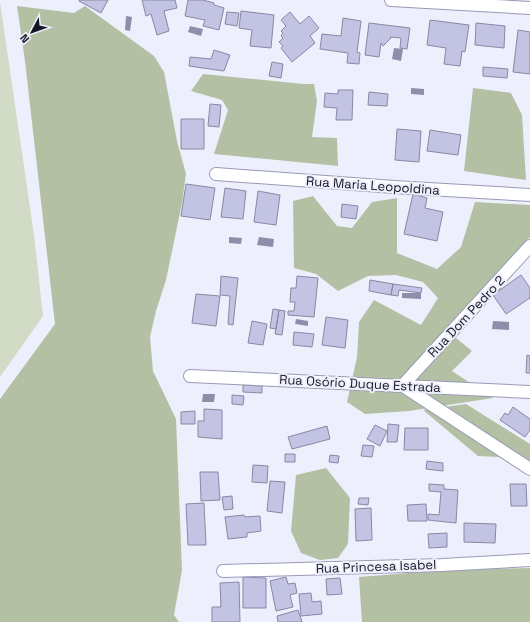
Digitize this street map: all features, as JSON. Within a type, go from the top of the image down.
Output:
[{"type":"street","points":[[391,0],[530,8]]},
{"type":"street","name":"Rua Maria Leopoldina","points":[[216,174],[530,195]]},
{"type":"street","name":"Rua Dom Pedro 2","points":[[402,386],[530,246]]},
{"type":"street","name":"Rua Osório Duque Estrada","points":[[190,376],[530,392]]},
{"type":"street","points":[[402,386],[530,469]]},
{"type":"street","name":"Rua Princesa Isabel","points":[[223,571],[434,565],[530,560]]},
{"type":"green space","points":[[0,2],[34,235],[43,316],[0,377]]},
{"type":"green space","points":[[17,6],[74,13],[85,6],[154,56],[164,72],[177,141],[186,174],[182,203],[166,280],[156,311],[150,337],[153,371],[176,419],[182,570],[174,615],[179,622],[0,622],[0,399],[55,324],[25,61]]},
{"type":"green space","points":[[203,74],[314,84],[317,101],[312,137],[337,138],[338,166],[214,154],[228,110],[222,100],[191,91]]},
{"type":"green space","points":[[473,88],[511,93],[522,115],[526,180],[464,171]]},
{"type":"green space","points":[[313,196],[337,226],[352,228],[372,202],[397,198],[397,253],[437,269],[461,247],[475,202],[530,205],[530,237],[446,330],[472,351],[452,371],[493,398],[409,411],[365,414],[347,402],[357,357],[359,322],[374,300],[421,325],[438,298],[423,282],[396,275],[368,276],[338,291],[316,274],[294,268],[293,201]]},
{"type":"green space","points":[[466,404],[530,444],[530,466],[499,457],[478,456],[423,410]]},
{"type":"green space","points":[[326,468],[350,498],[348,544],[338,558],[320,560],[301,553],[291,531],[296,475]]},
{"type":"green space","points":[[530,568],[530,622],[362,622],[359,577],[446,570]]},
{"type":"water","points":[[126,16],[132,17],[130,31],[125,30]]},
{"type":"water","points":[[190,26],[203,29],[201,36],[188,32]]},
{"type":"water","points":[[394,48],[403,49],[401,61],[392,59]]},
{"type":"water","points":[[411,88],[424,89],[424,95],[411,94]]},
{"type":"water","points":[[229,237],[242,238],[241,244],[229,243]]},
{"type":"water","points":[[259,237],[274,239],[273,247],[257,245]]},
{"type":"water","points":[[402,293],[421,293],[421,299],[402,298]]},
{"type":"water","points":[[296,319],[308,321],[308,326],[295,324]]},
{"type":"water","points":[[493,321],[509,322],[509,330],[492,329]]},
{"type":"water","points":[[203,394],[215,394],[214,402],[202,402]]},
{"type":"building","points":[[79,0],[108,0],[101,13]]},
{"type":"building","points":[[142,0],[175,0],[177,8],[164,11],[169,31],[157,35],[151,14],[146,16]]},
{"type":"building","points":[[188,0],[203,0],[224,8],[219,30],[203,26],[205,20],[185,16]]},
{"type":"building","points":[[241,11],[274,15],[271,48],[250,46],[252,30],[239,28]]},
{"type":"building","points":[[227,12],[239,13],[237,26],[225,24]]},
{"type":"building","points":[[290,12],[300,24],[309,16],[319,28],[310,36],[315,43],[292,62],[281,48],[283,46],[279,42],[283,38],[281,36],[283,33],[281,31],[286,26],[281,20]]},
{"type":"building","points":[[343,18],[361,21],[357,52],[360,53],[359,64],[347,63],[348,53],[320,49],[322,34],[341,36]]},
{"type":"building","points":[[430,20],[469,25],[465,52],[462,51],[460,66],[444,64],[446,48],[427,45]]},
{"type":"building","points":[[369,23],[410,28],[407,49],[400,48],[401,38],[390,37],[391,38],[383,46],[381,43],[379,57],[365,55]]},
{"type":"building","points":[[476,23],[505,26],[504,48],[475,45]]},
{"type":"building","points":[[518,30],[530,32],[530,74],[513,72]]},
{"type":"building","points":[[214,50],[230,55],[224,71],[189,66],[190,57],[211,59]]},
{"type":"building","points":[[272,62],[283,64],[281,78],[269,76]]},
{"type":"building","points":[[483,67],[508,69],[507,78],[483,76]]},
{"type":"building","points":[[338,90],[353,90],[352,120],[336,120],[337,108],[324,107],[325,93],[338,94]]},
{"type":"building","points":[[369,92],[388,94],[387,106],[368,105]]},
{"type":"building","points":[[210,104],[221,105],[219,127],[208,126]]},
{"type":"building","points":[[181,119],[204,119],[204,149],[181,149]]},
{"type":"building","points":[[397,129],[421,131],[419,162],[395,160]]},
{"type":"building","points":[[430,130],[461,135],[458,155],[427,151]]},
{"type":"building","points":[[186,184],[215,188],[210,220],[181,216]]},
{"type":"building","points":[[225,188],[246,191],[243,219],[221,217]]},
{"type":"building","points":[[258,191],[280,195],[276,225],[254,222]]},
{"type":"building","points":[[413,194],[427,198],[425,208],[443,212],[437,241],[404,234]]},
{"type":"building","points":[[342,204],[358,206],[356,219],[341,217]]},
{"type":"building","points":[[521,275],[530,288],[530,298],[506,314],[493,295]]},
{"type":"building","points":[[221,276],[238,278],[233,325],[228,324],[230,296],[220,295]]},
{"type":"building","points":[[297,276],[318,278],[314,317],[288,315],[288,311],[294,311],[295,302],[290,302],[291,288],[296,288]]},
{"type":"building","points":[[370,280],[393,284],[391,295],[369,291]]},
{"type":"building","points":[[393,284],[422,288],[421,293],[399,290],[398,296],[391,295]]},
{"type":"building","points":[[196,294],[220,296],[216,326],[192,323]]},
{"type":"building","points":[[273,309],[279,310],[276,329],[270,328]]},
{"type":"building","points":[[279,310],[285,311],[282,335],[275,334]]},
{"type":"building","points":[[326,317],[348,320],[345,348],[322,345]]},
{"type":"building","points":[[252,321],[267,324],[263,345],[248,343]]},
{"type":"building","points":[[294,332],[314,334],[312,347],[293,345]]},
{"type":"building","points":[[527,355],[530,356],[530,373],[526,373]]},
{"type":"building","points":[[243,385],[262,386],[262,393],[243,392]]},
{"type":"building","points":[[232,395],[244,396],[243,405],[232,404]]},
{"type":"building","points":[[513,407],[530,419],[530,430],[525,437],[500,420],[505,413],[508,415]]},
{"type":"building","points":[[204,409],[222,410],[222,439],[198,437],[198,421],[204,421]]},
{"type":"building","points":[[195,411],[195,424],[181,424],[181,412]]},
{"type":"building","points":[[388,424],[399,425],[397,442],[387,442]]},
{"type":"building","points":[[375,425],[387,431],[380,446],[367,439]]},
{"type":"building","points":[[327,426],[330,439],[292,449],[288,437]]},
{"type":"building","points":[[405,428],[428,428],[428,450],[404,450]]},
{"type":"building","points":[[363,445],[374,446],[372,457],[361,456]]},
{"type":"building","points":[[285,454],[295,454],[295,462],[285,462]]},
{"type":"building","points":[[330,455],[339,456],[338,463],[329,462]]},
{"type":"building","points":[[427,461],[443,463],[443,471],[426,469]]},
{"type":"building","points":[[253,465],[268,466],[267,483],[252,482]]},
{"type":"building","points":[[200,472],[218,472],[220,500],[201,501]]},
{"type":"building","points":[[270,481],[285,482],[282,513],[267,511]]},
{"type":"building","points":[[429,484],[444,485],[444,489],[458,490],[456,523],[428,520],[428,514],[439,515],[441,492],[429,491]]},
{"type":"building","points":[[510,484],[526,484],[527,506],[511,506]]},
{"type":"building","points":[[232,496],[233,509],[224,510],[222,497]]},
{"type":"building","points":[[359,498],[369,498],[368,505],[358,504]]},
{"type":"building","points":[[204,503],[206,545],[188,545],[186,504]]},
{"type":"building","points":[[426,504],[427,521],[408,521],[407,505]]},
{"type":"building","points":[[371,508],[372,540],[356,541],[355,509]]},
{"type":"building","points":[[244,515],[245,517],[260,516],[261,531],[247,533],[247,537],[228,539],[225,517]]},
{"type":"building","points":[[464,523],[496,524],[495,543],[464,542]]},
{"type":"building","points":[[447,533],[447,547],[429,548],[428,534]]},
{"type":"building","points":[[243,577],[266,578],[266,608],[243,608]]},
{"type":"building","points":[[286,577],[288,584],[295,583],[297,593],[290,595],[293,607],[276,611],[270,581]]},
{"type":"building","points":[[340,578],[342,594],[327,595],[326,579]]},
{"type":"building","points":[[239,582],[240,622],[212,622],[212,607],[221,607],[220,583]]},
{"type":"building","points":[[311,593],[312,602],[321,601],[322,614],[301,616],[299,594]]},
{"type":"building","points":[[298,610],[302,622],[278,622],[277,616]]}]
